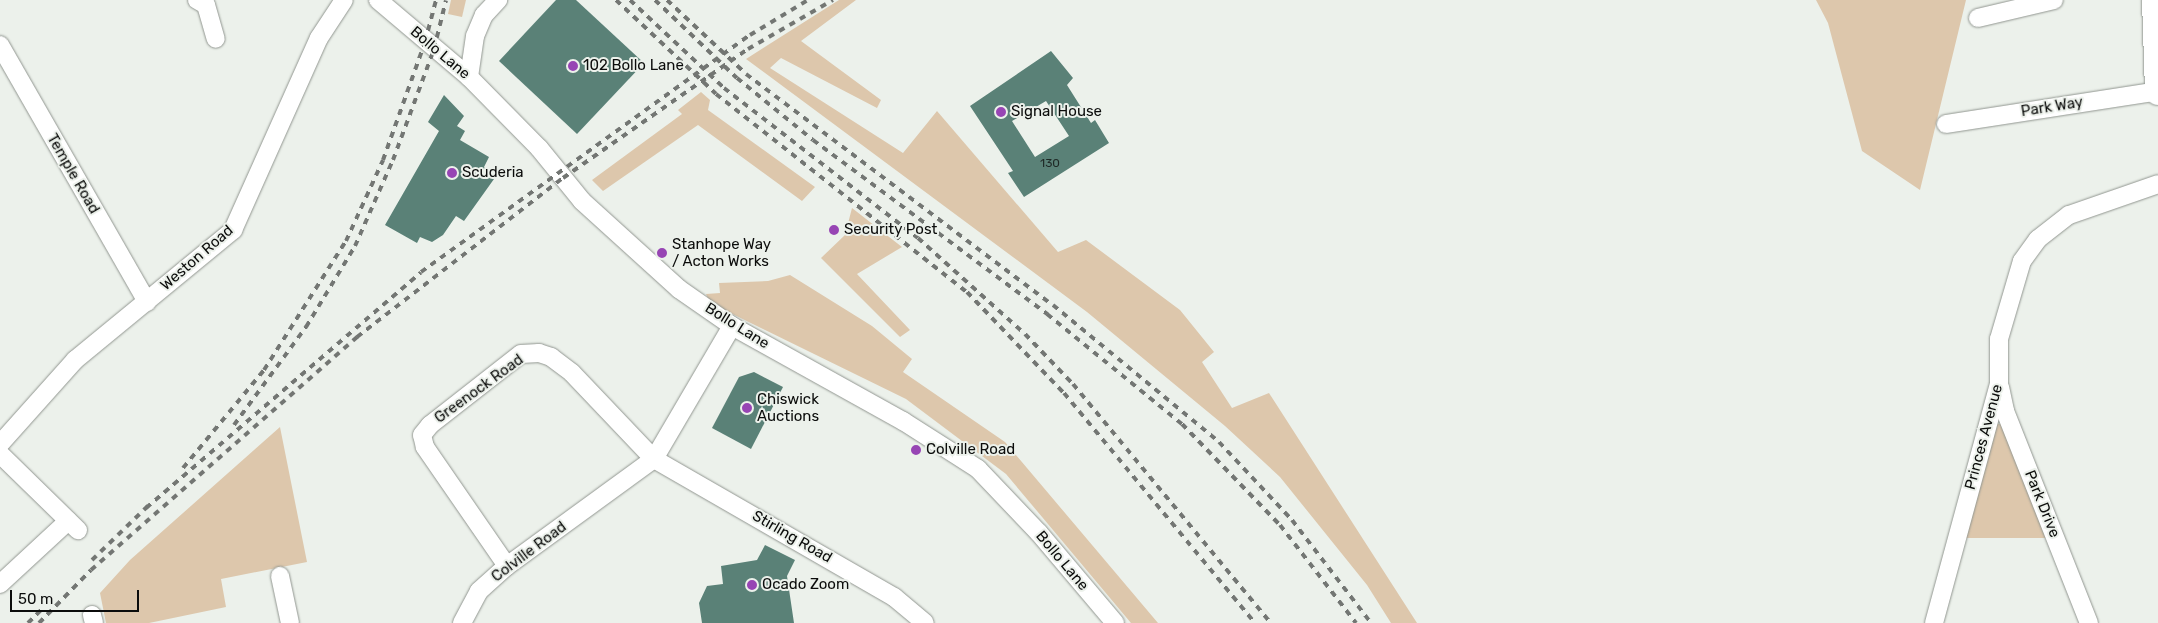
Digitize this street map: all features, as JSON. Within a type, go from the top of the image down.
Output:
[{"type":"highway","points":[[2155,0],[2158,92]]},
{"type":"street","points":[[197,0],[206,5],[216,39]]},
{"type":"street","name":"Weston Road","points":[[3,432],[75,360],[233,230],[319,38],[344,0]]},
{"type":"street","name":"Bollo Lane","points":[[378,0],[469,77],[616,234],[679,289],[732,326],[903,421],[978,469],[1039,533],[1115,623]]},
{"type":"street","points":[[469,77],[475,36],[484,15],[498,0]]},
{"type":"street","points":[[1978,18],[2054,0]]},
{"type":"street","name":"Temple Road","points":[[0,45],[147,302]]},
{"type":"street","name":"Park Way","points":[[1946,124],[2158,92]]},
{"type":"street","name":"Princes Avenue","points":[[1934,623],[1999,384],[1999,339],[2007,305],[2022,261],[2038,239],[2069,215],[2158,184]]},
{"type":"street","name":"Colville Road","points":[[462,623],[479,591],[507,566],[654,459],[732,326]]},
{"type":"street","name":"Greenock Road","points":[[507,566],[425,447],[422,435],[430,425],[521,354],[539,353],[558,362],[654,459]]},
{"type":"street","name":"Park Drive","points":[[1999,384],[2005,411],[2089,623]]},
{"type":"street","points":[[0,454],[73,526],[0,584]]},
{"type":"street","name":"Stirling Road","points":[[654,459],[894,596],[925,623]]},
{"type":"street","points":[[280,576],[290,623]]},
{"type":"shaded area","points":[[451,0],[466,0],[462,17],[448,14]]},
{"type":"shaded area","points":[[839,0],[856,0],[801,41],[881,100],[877,108],[781,58],[770,68],[903,153],[937,111],[1058,252],[1086,240],[1180,310],[1214,352],[1202,362],[1232,408],[1269,393],[1417,623],[1391,623],[1367,585],[1280,477],[1225,426],[1087,312],[746,59]]},
{"type":"shaded area","points":[[1816,0],[1966,0],[1920,190],[1862,151],[1828,23]]},
{"type":"shaded area","points":[[701,92],[710,100],[708,110],[815,187],[802,201],[698,125],[603,191],[592,180],[682,114],[678,110]]},
{"type":"shaded area","points":[[852,208],[902,247],[857,274],[910,330],[900,337],[821,258],[845,235]]},
{"type":"shaded area","points":[[790,275],[872,326],[912,359],[903,372],[1005,442],[1158,623],[1131,623],[1006,474],[906,399],[710,303],[706,294],[720,293],[719,283],[768,281]]},
{"type":"shaded area","points":[[1992,424],[2006,424],[2047,538],[1966,538]]},
{"type":"shaded area","points":[[280,427],[307,562],[221,579],[226,607],[149,623],[106,623],[100,593],[130,560]]},
{"type":"building","name":"102 Bollo Lane","points":[[556,0],[576,0],[644,63],[577,134],[499,61]]},
{"type":"building","name":"Signal House","points":[[1051,51],[1073,78],[1067,85],[1091,123],[1095,120],[1109,143],[1024,197],[1008,173],[1013,171],[970,106]],"holes":[[[1046,101],[1069,136],[1035,157],[1012,121]]]},
{"type":"building","name":"Scuderia","points":[[444,95],[464,116],[457,126],[465,131],[460,140],[489,157],[484,167],[494,179],[464,221],[456,216],[443,235],[432,242],[420,237],[417,243],[385,225],[439,131],[428,122]]},
{"type":"building","name":"Chiswick Auctions","points":[[754,372],[783,387],[751,449],[712,428],[739,377]]},
{"type":"building","name":"Ocado Zoom","points":[[765,545],[795,560],[787,576],[794,623],[702,623],[699,603],[707,586],[723,584],[721,566],[757,560]]},
{"type":"railway","points":[[183,468],[264,370],[346,241],[383,160],[425,42],[436,0]]},
{"type":"railway","points":[[234,425],[306,327],[355,246],[393,160],[434,49],[446,0]]},
{"type":"railway","points":[[616,0],[716,94],[967,292],[1064,393],[1255,623]]},
{"type":"railway","points":[[630,0],[724,88],[918,238],[1025,334],[1073,384],[1271,623]]},
{"type":"railway","points":[[655,0],[737,78],[813,140],[1047,314],[1182,424],[1280,525],[1356,623]]},
{"type":"railway","points":[[667,0],[746,74],[1053,305],[1219,442],[1292,520],[1371,623]]},
{"type":"railway","points":[[146,508],[421,272],[750,35],[808,0]]},
{"type":"railway","points":[[39,623],[91,570],[357,337],[563,178],[748,49],[833,0]]},
{"type":"railway","points":[[92,560],[151,503]]},
{"type":"railway","points":[[28,623],[42,609]]},
{"type":"place","name":"102 Bollo Lane","points":[[573,66]]},
{"type":"place","name":"Signal House","points":[[1001,112]]},
{"type":"place","name":"Scuderia","points":[[452,173]]},
{"type":"place","name":"Security Post","points":[[834,230]]},
{"type":"place","name":"Stanhope Way / Acton Works","points":[[662,253]]},
{"type":"place","name":"Chiswick Auctions","points":[[747,408]]},
{"type":"place","name":"Colville Road","points":[[916,450]]},
{"type":"place","name":"Ocado Zoom","points":[[752,585]]}]
